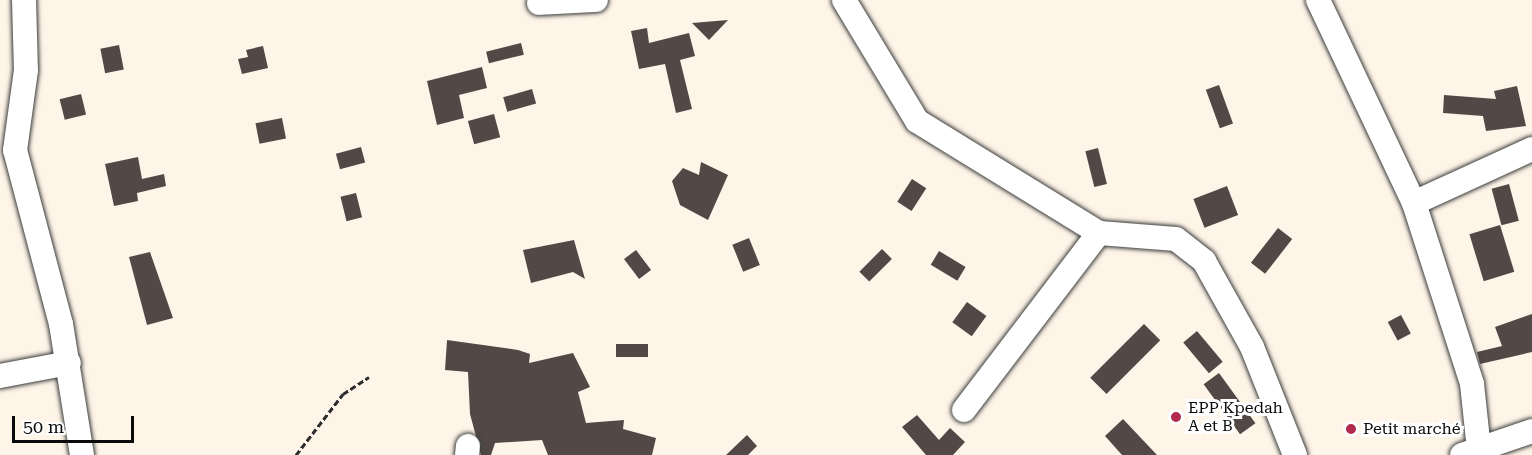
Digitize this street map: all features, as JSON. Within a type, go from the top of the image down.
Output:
[{"type":"street","points":[[24,0],[26,70],[15,150],[69,363],[82,455]]},
{"type":"street","points":[[539,3],[596,0]]},
{"type":"street","points":[[844,0],[917,121],[1099,233],[1176,239],[1204,261],[1251,347],[1295,455]]},
{"type":"street","points":[[1318,0],[1414,203],[1472,384],[1470,452],[1532,431]]},
{"type":"street","points":[[1414,203],[1532,148]]},
{"type":"street","points":[[964,410],[1099,233]]},
{"type":"street","points":[[0,376],[69,363]]},
{"type":"path","points":[[296,455],[343,394],[369,377]]},
{"type":"building","points":[[728,20],[709,40],[692,23]]},
{"type":"building","points":[[647,28],[649,43],[689,33],[695,56],[680,60],[692,109],[676,113],[665,64],[639,69],[631,31]]},
{"type":"building","points":[[521,43],[524,55],[489,63],[486,52]]},
{"type":"building","points":[[119,45],[124,70],[105,73],[100,49]]},
{"type":"building","points":[[263,46],[268,68],[242,74],[238,59],[248,57],[246,50]]},
{"type":"building","points":[[482,67],[487,88],[459,95],[464,118],[437,125],[427,81]]},
{"type":"building","points":[[1219,85],[1233,124],[1220,128],[1206,90]]},
{"type":"building","points":[[1517,86],[1526,126],[1486,131],[1483,116],[1443,113],[1444,95],[1496,99],[1494,91]]},
{"type":"building","points":[[532,89],[536,103],[507,112],[503,97]]},
{"type":"building","points":[[81,94],[86,114],[65,120],[60,99]]},
{"type":"building","points":[[494,114],[500,137],[474,144],[468,121]]},
{"type":"building","points":[[282,118],[286,139],[260,144],[255,123]]},
{"type":"building","points":[[361,147],[365,162],[340,169],[336,154]]},
{"type":"building","points":[[1098,148],[1107,184],[1094,187],[1085,151]]},
{"type":"building","points":[[138,157],[142,179],[164,174],[166,186],[137,193],[138,201],[114,206],[105,164]]},
{"type":"building","points":[[701,162],[728,175],[708,220],[680,205],[672,181],[683,168],[699,175]]},
{"type":"building","points":[[912,179],[926,188],[912,211],[897,202]]},
{"type":"building","points":[[1509,184],[1519,221],[1501,225],[1492,189]]},
{"type":"building","points":[[1227,186],[1238,215],[1205,228],[1193,199]]},
{"type":"building","points":[[356,193],[362,217],[347,221],[340,197]]},
{"type":"building","points":[[1500,225],[1514,272],[1484,281],[1469,234]]},
{"type":"building","points":[[1278,228],[1292,239],[1265,274],[1251,263]]},
{"type":"building","points":[[749,238],[760,265],[743,272],[732,245]]},
{"type":"building","points":[[574,240],[585,279],[573,272],[531,283],[523,250]]},
{"type":"building","points":[[882,249],[892,259],[869,282],[859,272]]},
{"type":"building","points":[[636,250],[651,270],[639,279],[624,259]]},
{"type":"building","points":[[939,251],[966,267],[957,281],[931,265]]},
{"type":"building","points":[[150,252],[173,318],[147,325],[129,257]]},
{"type":"building","points":[[967,302],[986,316],[972,336],[952,322]]},
{"type":"building","points":[[1532,314],[1532,352],[1480,364],[1477,352],[1502,346],[1495,327]]},
{"type":"building","points":[[1401,315],[1411,334],[1398,341],[1388,322]]},
{"type":"building","points":[[1144,324],[1160,340],[1107,394],[1090,378]]},
{"type":"building","points":[[1197,331],[1223,362],[1209,373],[1183,343]]},
{"type":"building","points":[[447,340],[518,350],[530,354],[529,363],[573,353],[590,387],[578,392],[586,423],[624,420],[623,429],[656,438],[652,455],[548,455],[542,440],[495,443],[491,455],[481,455],[470,414],[468,372],[445,370]]},
{"type":"building","points":[[616,344],[648,344],[648,357],[616,357]]},
{"type":"building","points":[[1219,373],[1255,423],[1240,434],[1204,384]]},
{"type":"building","points":[[917,415],[939,440],[950,428],[965,442],[953,455],[926,455],[902,427]]},
{"type":"building","points":[[1123,419],[1157,455],[1122,455],[1105,436]]},
{"type":"building","points":[[747,435],[757,446],[748,455],[726,455]]},
{"type":"place","name":"EPP Kpedah A et B","points":[[1176,417]]},
{"type":"place","name":"Petit marché","points":[[1351,429]]}]
